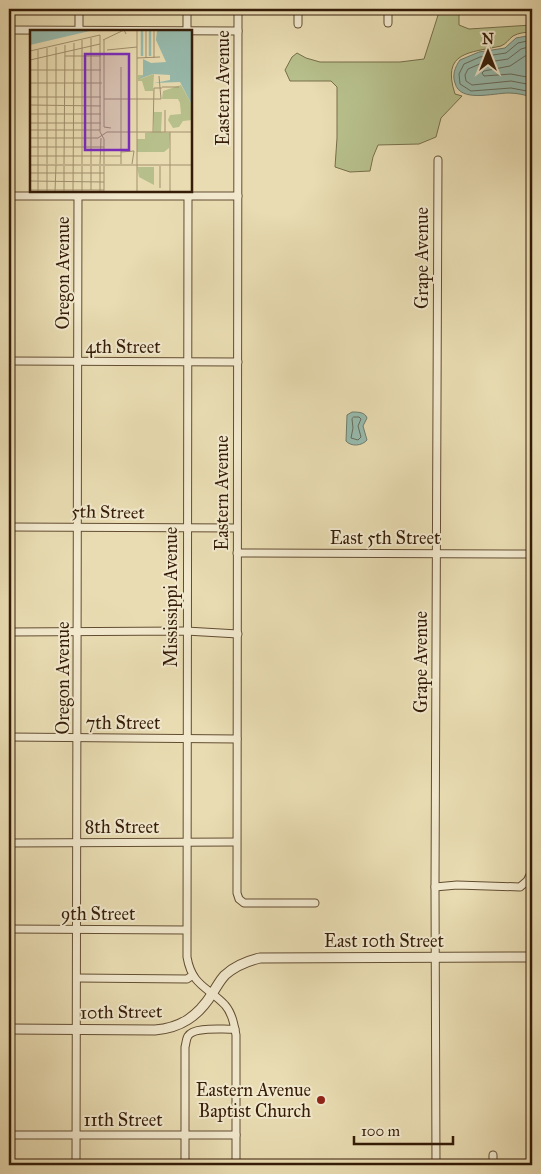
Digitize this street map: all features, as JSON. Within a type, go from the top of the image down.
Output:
[{"type":"street","points":[[79,9],[79,30]]},
{"type":"street","points":[[187,9],[187,30]]},
{"type":"street","name":"Eastern Avenue","points":[[238,9],[237,893],[239,899],[244,903],[315,903]]},
{"type":"street","points":[[298,9],[298,24]]},
{"type":"street","points":[[388,9],[388,23]]},
{"type":"street","points":[[9,30],[30,30]]},
{"type":"street","points":[[192,31],[238,30]]},
{"type":"street","name":"Grape Avenue","points":[[436,1165],[435,887],[438,160]]},
{"type":"street","name":"Oregon Avenue","points":[[76,1165],[78,194]]},
{"type":"street","points":[[9,196],[188,194],[238,196]]},
{"type":"street","name":"Mississippi Avenue","points":[[188,194],[186,957],[193,975],[201,986],[212,994]]},
{"type":"street","name":"4th Street","points":[[9,361],[238,362]]},
{"type":"street","name":"5th Street","points":[[9,527],[237,528]]},
{"type":"street","name":"East 5th Street","points":[[237,553],[532,554]]},
{"type":"street","points":[[9,632],[186,631],[238,634]]},
{"type":"street","name":"7th Street","points":[[9,737],[237,739]]},
{"type":"street","name":"8th Street","points":[[9,842],[236,842]]},
{"type":"street","points":[[435,887],[457,885],[520,886],[527,881],[532,871]]},
{"type":"street","name":"9th Street","points":[[9,929],[186,930]]},
{"type":"street","name":"East 10th Street","points":[[238,966],[254,959],[271,957],[532,957]]},
{"type":"street","name":"10th Street","points":[[9,1030],[167,1029],[188,1020],[212,994],[225,975],[238,966]]},
{"type":"street","points":[[77,978],[187,978],[193,975]]},
{"type":"street","points":[[212,994],[225,1006],[235,1029],[236,1165]]},
{"type":"street","points":[[185,1165],[185,1047],[188,1036],[201,1030],[235,1029]]},
{"type":"street","name":"11th Street","points":[[9,1135],[236,1135]]},
{"type":"street","points":[[493,1155],[493,1165]]},
{"type":"green space","points":[[440,9],[462,9],[459,14],[459,25],[469,29],[532,25],[532,32],[515,35],[501,46],[461,56],[455,62],[452,69],[452,80],[455,94],[462,96],[441,118],[436,137],[419,144],[378,145],[370,171],[350,172],[335,167],[337,87],[331,81],[290,81],[285,70],[292,57],[297,53],[320,62],[400,62],[424,59]]},
{"type":"water","points":[[532,35],[532,97],[512,93],[478,96],[463,93],[458,89],[454,80],[454,74],[460,60],[479,52],[505,48],[516,38]]},
{"type":"water","points":[[352,412],[363,413],[367,418],[363,426],[367,440],[359,445],[346,441],[347,415]]},
{"type":"place","name":"Eastern Avenue Baptist Church","points":[[321,1100]]}]
